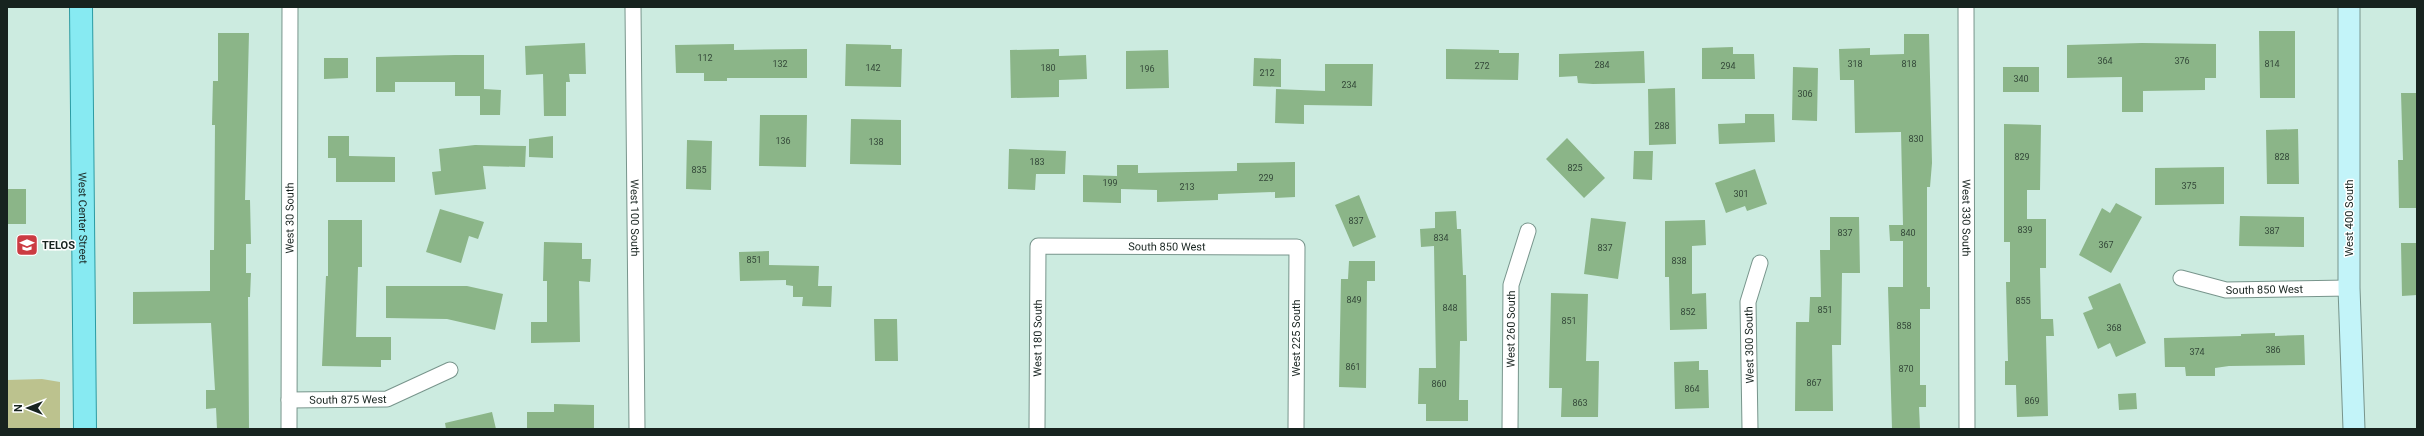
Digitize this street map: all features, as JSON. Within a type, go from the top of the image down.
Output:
[{"type":"main road","name":"West Center Street","points":[[81,7],[85,429]]},
{"type":"street","name":"West 30 South","points":[[289,429],[290,7]]},
{"type":"street","name":"West 100 South","points":[[633,7],[637,429]]},
{"type":"street","name":"West 330 South","points":[[1966,7],[1967,429]]},
{"type":"street","name":"West 400 South","points":[[2349,7],[2350,288],[2354,429]]},
{"type":"street","name":"West 260 South","points":[[1510,429],[1511,284],[1528,231]]},
{"type":"street","name":"South 850 West","points":[[1038,246],[1297,247]]},
{"type":"street","name":"West 180 South","points":[[1037,429],[1038,246]]},
{"type":"street","name":"West 225 South","points":[[1296,429],[1297,247]]},
{"type":"street","name":"West 300 South","points":[[1750,429],[1748,302],[1760,263]]},
{"type":"street","name":"South 850 West","points":[[2181,278],[2226,290],[2350,288]]},
{"type":"street","name":"South 875 West","points":[[289,400],[387,399],[450,370]]},
{"type":"green space","points":[[42,379],[60,382],[60,429],[7,429],[7,380]]},
{"type":"building","points":[[2259,31],[2295,31],[2295,98],[2260,98]]},
{"type":"building","points":[[218,33],[249,33],[245,200],[250,200],[251,244],[246,244],[246,273],[251,273],[250,297],[248,297],[249,429],[217,429],[216,408],[206,409],[206,390],[215,390],[211,323],[133,324],[133,292],[210,291],[210,250],[214,250],[215,125],[212,125],[213,81],[218,81]]},
{"type":"building","points":[[1904,34],[1929,34],[1932,163],[1930,187],[1927,187],[1927,287],[1930,287],[1930,309],[1920,309],[1920,385],[1926,385],[1926,407],[1919,407],[1920,429],[1892,429],[1888,287],[1903,287],[1903,241],[1890,241],[1889,225],[1903,225],[1901,132],[1855,133],[1854,80],[1840,80],[1839,49],[1870,48],[1870,55],[1904,54]]},
{"type":"building","points":[[585,43],[586,74],[569,74],[570,82],[566,82],[566,116],[544,116],[543,74],[526,75],[525,46]]},
{"type":"building","points":[[2142,43],[2216,44],[2216,78],[2205,78],[2205,90],[2143,91],[2143,112],[2122,112],[2122,77],[2067,78],[2067,45]]},
{"type":"building","points":[[734,44],[734,50],[807,49],[807,78],[727,78],[727,81],[704,81],[704,73],[676,73],[675,45]]},
{"type":"building","points":[[846,44],[891,45],[891,49],[902,49],[901,87],[845,86]]},
{"type":"building","points":[[1733,47],[1733,54],[1754,54],[1755,79],[1702,79],[1702,48]]},
{"type":"building","points":[[1059,49],[1059,56],[1086,55],[1087,79],[1059,80],[1059,97],[1011,98],[1010,50]]},
{"type":"building","points":[[1446,49],[1499,50],[1499,53],[1519,53],[1518,80],[1446,79]]},
{"type":"building","points":[[1168,50],[1169,88],[1126,89],[1126,51]]},
{"type":"building","points":[[1644,51],[1645,83],[1578,83],[1577,76],[1559,77],[1559,54]]},
{"type":"building","points":[[484,55],[484,89],[501,90],[500,115],[480,115],[480,96],[455,96],[455,82],[395,82],[395,92],[376,92],[376,57]]},
{"type":"building","points":[[324,58],[348,58],[348,78],[324,79]]},
{"type":"building","points":[[1254,58],[1281,59],[1281,87],[1253,86]]},
{"type":"building","points":[[1325,64],[1373,64],[1372,106],[1304,105],[1304,124],[1275,123],[1276,89],[1325,91]]},
{"type":"building","points":[[1793,67],[1818,68],[1817,121],[1792,120]]},
{"type":"building","points":[[2003,67],[2039,67],[2039,92],[2003,92]]},
{"type":"building","points":[[1675,88],[1676,144],[1649,145],[1648,89]]},
{"type":"building","points":[[2401,93],[2417,93],[2417,208],[2399,208],[2398,160],[2403,160]]},
{"type":"building","points":[[1745,114],[1774,114],[1775,142],[1719,144],[1718,124],[1745,123]]},
{"type":"building","points":[[760,115],[807,115],[806,167],[759,166]]},
{"type":"building","points":[[851,119],[901,120],[901,165],[850,164]]},
{"type":"building","points":[[2004,124],[2041,125],[2040,190],[2027,190],[2027,219],[2046,219],[2046,268],[2040,268],[2041,319],[2053,319],[2054,336],[2046,336],[2048,416],[2017,417],[2016,385],[2005,385],[2005,361],[2008,361],[2006,282],[2010,282],[2010,242],[2004,242]]},
{"type":"building","points":[[2298,129],[2299,184],[2267,184],[2266,130]]},
{"type":"building","points":[[328,136],[349,136],[349,156],[395,157],[395,182],[336,182],[336,158],[328,158]]},
{"type":"building","points":[[553,136],[553,158],[529,157],[529,139]]},
{"type":"building","points":[[1567,138],[1605,178],[1584,198],[1546,159]]},
{"type":"building","points":[[687,140],[712,141],[711,190],[686,189]]},
{"type":"building","points":[[475,145],[526,146],[525,167],[483,166],[486,189],[435,195],[432,172],[441,171],[439,149]]},
{"type":"building","points":[[1009,149],[1066,151],[1065,174],[1036,174],[1035,190],[1008,189]]},
{"type":"building","points":[[1634,151],[1653,151],[1652,180],[1633,179]]},
{"type":"building","points":[[1295,162],[1295,197],[1275,198],[1275,192],[1218,194],[1218,200],[1157,202],[1157,190],[1121,189],[1121,203],[1083,202],[1083,175],[1117,176],[1117,165],[1138,165],[1138,173],[1237,171],[1237,163]]},
{"type":"building","points":[[2224,167],[2224,204],[2155,205],[2155,168]]},
{"type":"building","points":[[1755,169],[1767,204],[1747,211],[1745,206],[1726,213],[1715,183]]},
{"type":"building","points":[[7,189],[26,189],[26,224],[7,224]]},
{"type":"building","points":[[1359,195],[1376,237],[1353,247],[1335,205]]},
{"type":"building","points":[[2116,203],[2142,217],[2111,273],[2079,255],[2102,208],[2110,213]]},
{"type":"building","points":[[440,209],[484,222],[478,239],[469,236],[461,263],[426,252]]},
{"type":"building","points":[[1456,211],[1457,229],[1461,229],[1463,275],[1466,275],[1467,341],[1460,341],[1459,400],[1468,400],[1468,421],[1426,421],[1426,404],[1418,404],[1419,368],[1436,368],[1434,246],[1421,247],[1420,229],[1435,228],[1435,212]]},
{"type":"building","points":[[2240,216],[2304,217],[2304,247],[2239,246]]},
{"type":"building","points":[[1830,217],[1859,217],[1860,273],[1842,273],[1841,345],[1832,345],[1833,411],[1795,411],[1796,322],[1809,322],[1810,297],[1821,297],[1820,250],[1830,250]]},
{"type":"building","points":[[1591,218],[1626,222],[1618,279],[1584,274]]},
{"type":"building","points":[[328,220],[362,220],[362,267],[358,267],[356,337],[391,337],[391,360],[381,360],[381,367],[322,366],[326,276],[328,276]]},
{"type":"building","points":[[1705,220],[1706,245],[1692,246],[1692,294],[1706,293],[1707,329],[1670,330],[1669,277],[1665,277],[1665,221]]},
{"type":"building","points":[[544,242],[582,243],[582,259],[591,259],[590,282],[579,281],[580,342],[531,343],[531,322],[547,322],[547,281],[543,281]]},
{"type":"building","points":[[2401,243],[2417,243],[2417,295],[2402,296]]},
{"type":"building","points":[[769,251],[769,265],[819,266],[818,286],[832,286],[831,307],[802,306],[803,297],[793,297],[793,286],[786,285],[786,280],[740,281],[739,252]]},
{"type":"building","points":[[1349,261],[1375,261],[1375,281],[1367,281],[1366,388],[1339,387],[1341,279],[1348,279]]},
{"type":"building","points":[[2120,283],[2146,343],[2116,357],[2110,343],[2098,349],[2083,313],[2093,309],[2088,297]]},
{"type":"building","points":[[386,286],[467,286],[503,294],[495,330],[447,319],[386,318]]},
{"type":"building","points":[[1551,293],[1588,294],[1586,361],[1599,361],[1598,417],[1561,417],[1562,388],[1549,388]]},
{"type":"building","points":[[874,319],[897,319],[898,361],[875,361]]},
{"type":"building","points":[[2275,333],[2275,336],[2304,335],[2305,365],[2229,366],[2215,368],[2215,376],[2186,376],[2185,367],[2165,367],[2164,338],[2241,336],[2241,334]]},
{"type":"building","points":[[1699,361],[1699,370],[1708,370],[1709,408],[1675,409],[1674,362]]},
{"type":"building","points":[[2136,393],[2137,409],[2119,410],[2118,394]]},
{"type":"building","points":[[554,404],[594,405],[594,429],[527,429],[527,412],[554,412]]},
{"type":"building","points":[[492,412],[496,429],[446,429],[445,423]]},
{"type":"place","name":"TELOS","points":[[27,245]]}]
